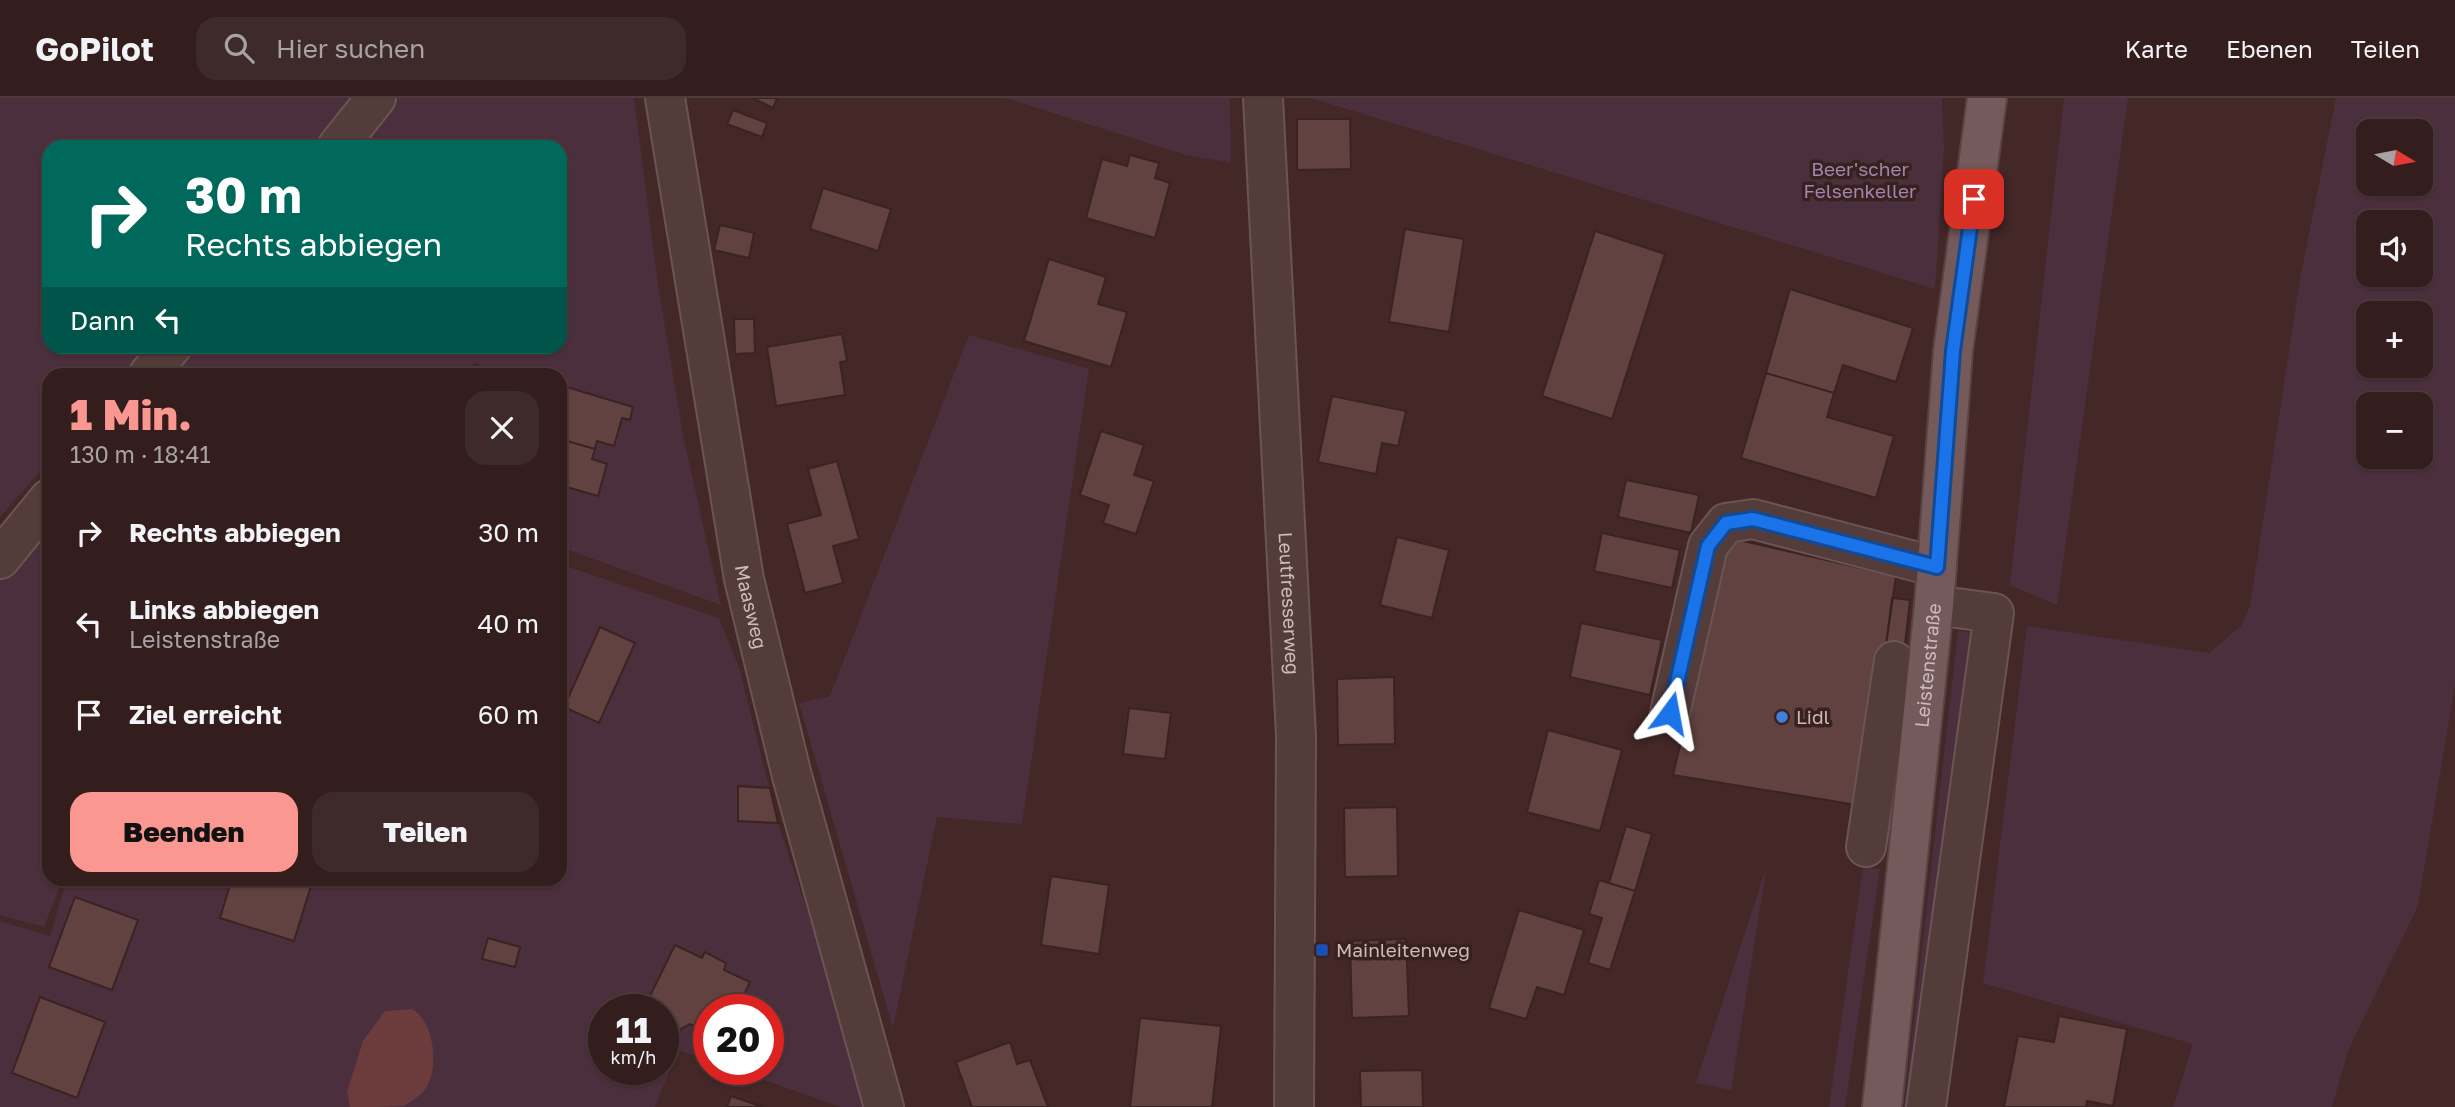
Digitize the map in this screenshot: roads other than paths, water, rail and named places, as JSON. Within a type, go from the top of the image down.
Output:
[{"type":"main road","name":"Leistenstraße","points":[[1882,1107],[1934,606],[1953,351],[1987,98]]},
{"type":"street","points":[[343,140],[376,98]]},
{"type":"street","name":"Maasweg","points":[[665,98],[744,579],[792,776],[884,1107]]},
{"type":"street","name":"Leutfresserweg","points":[[1263,98],[1296,736],[1294,1107]]},
{"type":"street","points":[[154,368],[165,354]]},
{"type":"street","points":[[0,559],[42,508]]},
{"type":"street","points":[[1670,713],[1708,546],[1726,523],[1753,519],[1937,567]]},
{"type":"street","points":[[1926,1107],[1994,613],[1934,606]]},
{"type":"street","points":[[1866,848],[1894,661]]},
{"type":"place","name":"Lidl","points":[[1782,717]]},
{"type":"place","name":"Mainleitenweg","points":[[1322,950]]},
{"type":"park label","name":"Beer'scher Felsenkeller","points":[[1860,180]]}]
